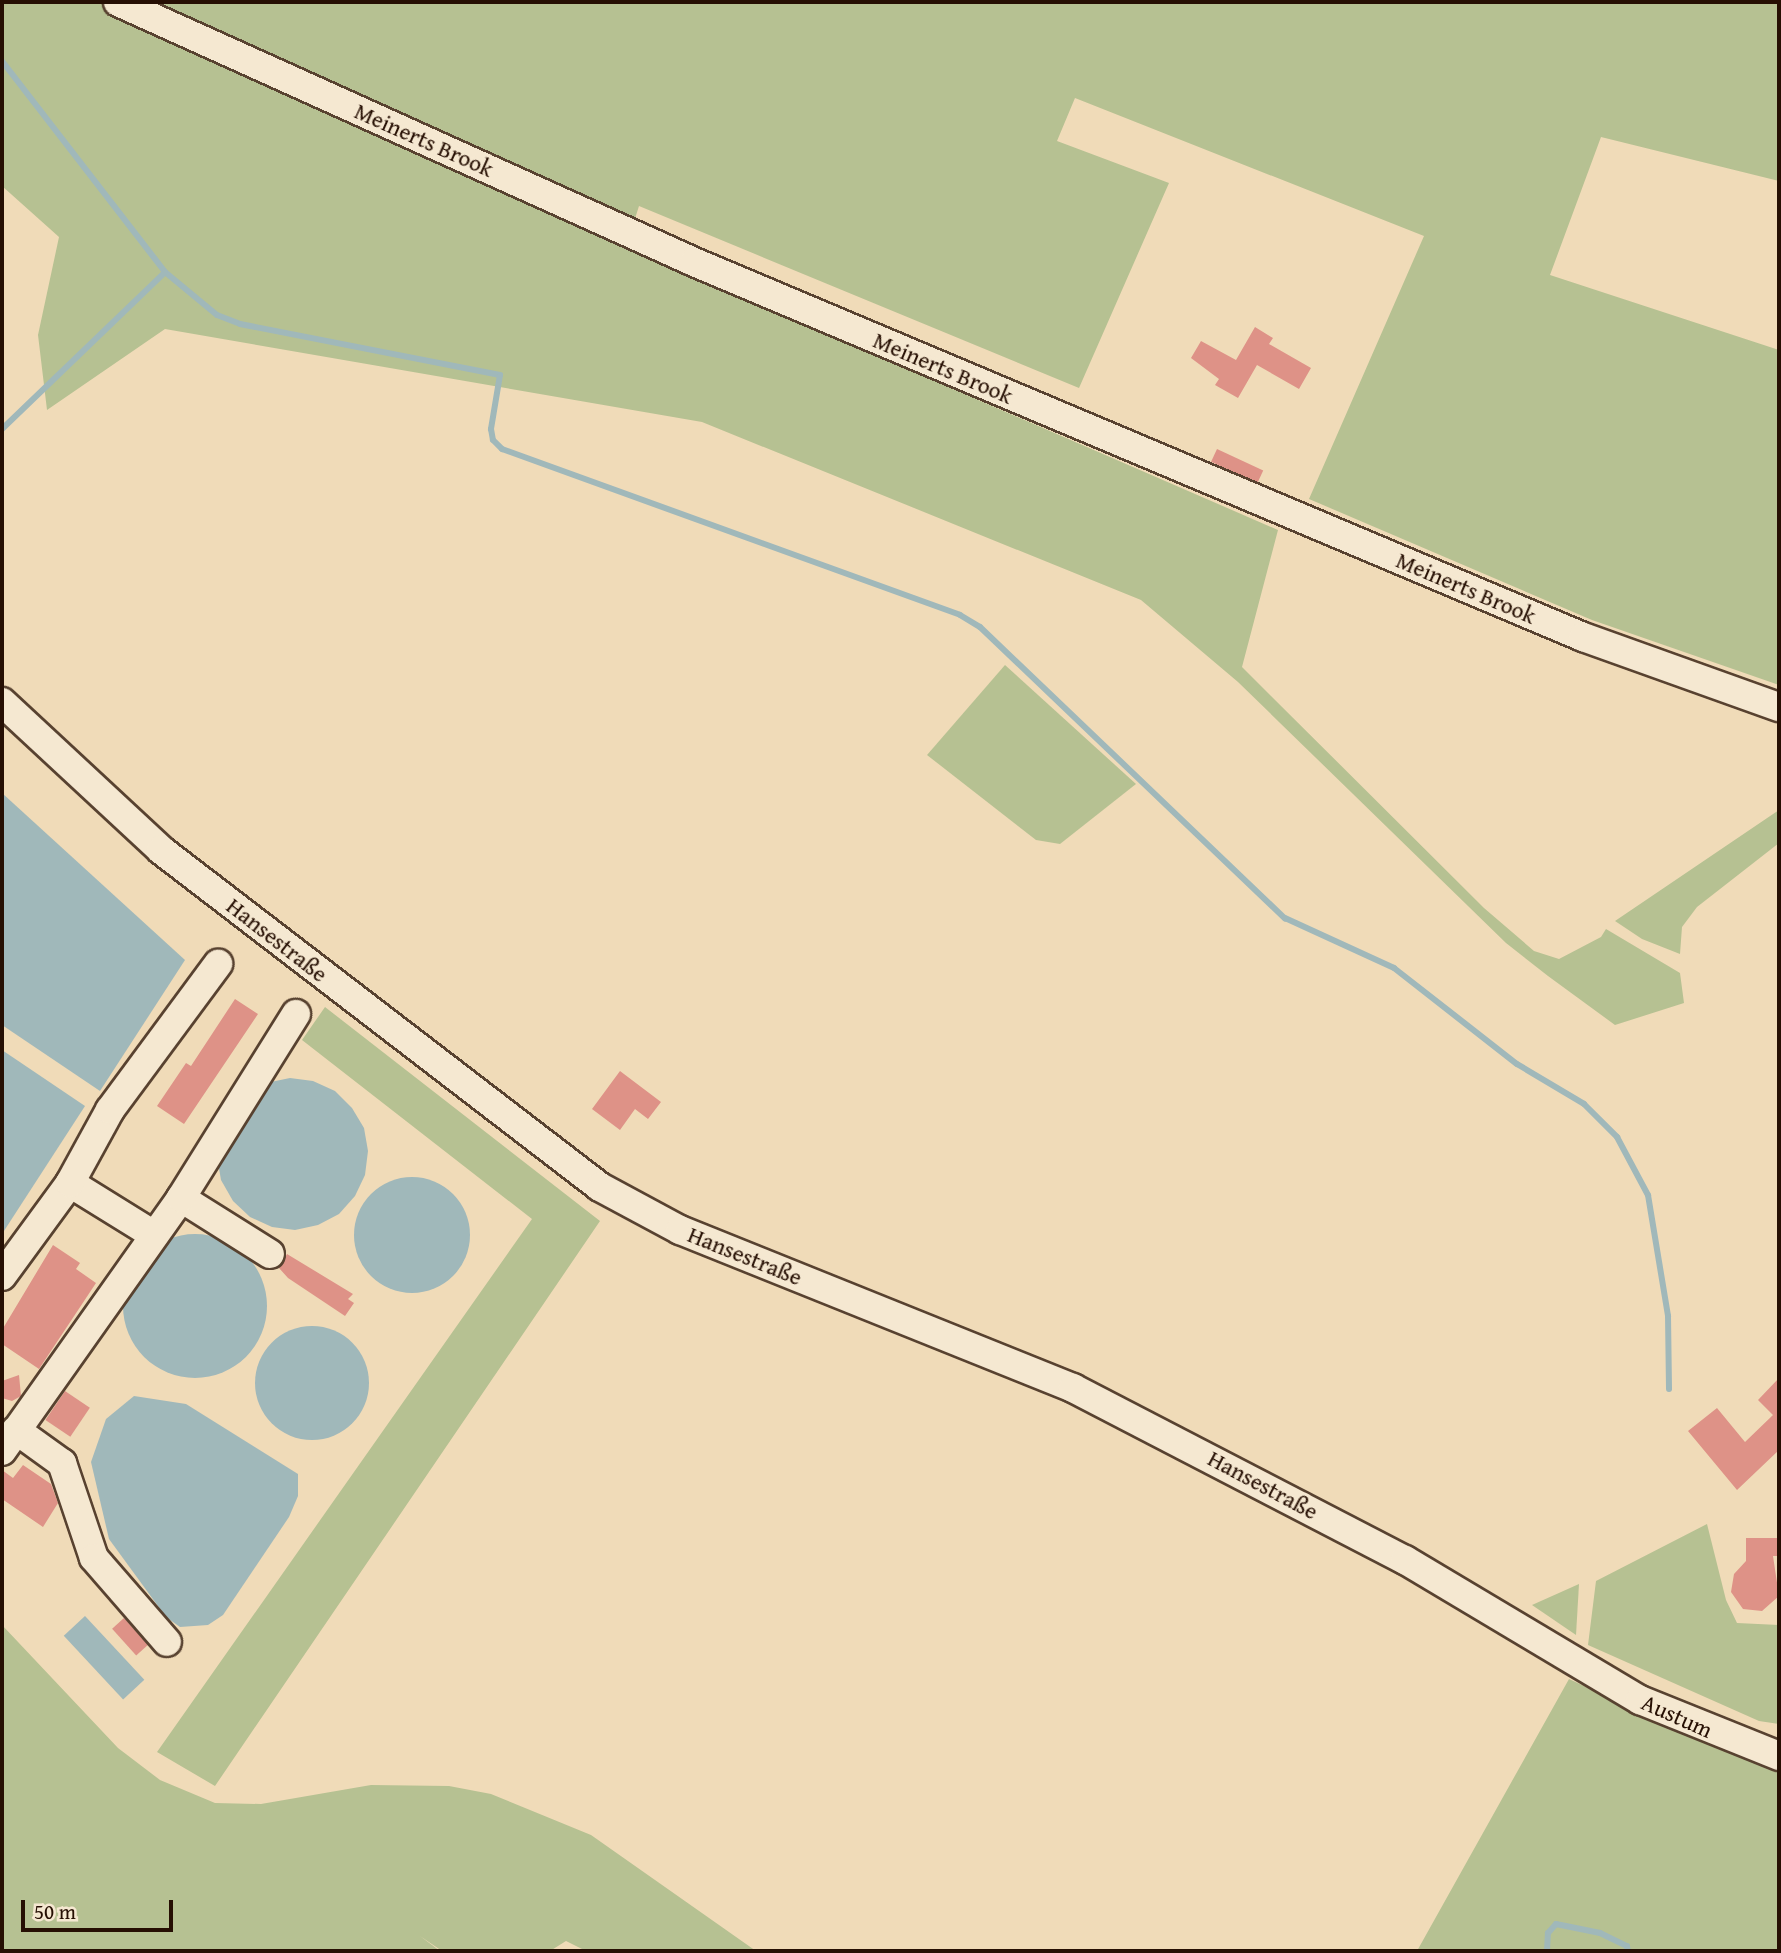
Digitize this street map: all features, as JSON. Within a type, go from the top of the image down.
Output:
[{"type":"street","name":"Meinerts Brook","points":[[118,2],[694,262],[1583,638],[1779,707]]},
{"type":"street","name":"Hansestraße","points":[[2,702],[161,850],[600,1187],[680,1230],[1073,1388],[1405,1560],[1579,1666]]},
{"type":"street","points":[[2,1276],[70,1183],[110,1110],[218,964]]},
{"type":"street","points":[[167,1642],[94,1558],[62,1463],[9,1441],[181,1198],[296,1014]]},
{"type":"street","points":[[70,1183],[154,1235]]},
{"type":"street","points":[[181,1198],[270,1254]]},
{"type":"street","name":"Austum","points":[[1579,1666],[1678,1717],[1779,1756]]},
{"type":"green space","points":[[2,2],[1779,2],[1779,181],[1601,137],[1550,275],[1779,350],[1779,685],[1592,620],[1309,499],[1424,236],[1075,98],[1057,141],[1169,183],[1079,388],[639,206],[626,247],[1278,530],[1242,667],[1484,908],[1534,951],[1559,959],[1601,937],[1606,929],[1680,973],[1684,1003],[1615,1025],[1548,976],[1506,943],[1238,682],[1141,600],[702,422],[165,329],[47,410],[38,335],[59,237],[2,186]]},
{"type":"green space","points":[[1005,665],[1136,784],[1060,844],[1036,840],[927,755]]},
{"type":"green space","points":[[1779,810],[1779,843],[1697,907],[1682,927],[1680,954],[1642,939],[1615,921]]},
{"type":"green space","points":[[325,1007],[600,1221],[215,1786],[157,1752],[532,1219],[302,1040]]},
{"type":"green space","points":[[1707,1524],[1726,1600],[1737,1623],[1779,1625],[1779,1724],[1759,1721],[1588,1645],[1596,1581]]},
{"type":"green space","points":[[1579,1584],[1576,1635],[1532,1605]]},
{"type":"green space","points":[[2,1625],[118,1748],[160,1780],[215,1803],[261,1804],[371,1785],[449,1786],[491,1794],[591,1835],[756,1951],[586,1951],[566,1941],[550,1951],[442,1951],[420,1936],[440,1951],[2,1951]]},
{"type":"green space","points":[[1569,1679],[1692,1736],[1779,1767],[1779,1951],[1417,1951]]},
{"type":"water","points":[[2,793],[185,960],[100,1091],[2,1025]]},
{"type":"water","points":[[2,1050],[85,1106],[2,1234]]},
{"type":"water","points":[[290,1078],[313,1081],[335,1091],[352,1108],[364,1128],[368,1151],[365,1175],[355,1196],[339,1214],[318,1225],[295,1230],[272,1227],[250,1217],[233,1201],[221,1180],[217,1157],[266,1083]]},
{"type":"water","points":[[412,1177],[434,1181],[453,1194],[466,1213],[470,1235],[466,1257],[453,1276],[434,1289],[412,1293],[390,1289],[371,1276],[358,1257],[354,1235],[358,1213],[371,1194],[390,1181]]},
{"type":"water","points":[[195,1234],[223,1240],[246,1255],[261,1278],[267,1306],[261,1334],[246,1357],[223,1372],[195,1378],[167,1372],[144,1357],[129,1334],[123,1306],[129,1278],[144,1255],[167,1240]]},
{"type":"water","points":[[312,1326],[334,1331],[352,1343],[364,1361],[369,1383],[364,1405],[352,1423],[334,1435],[312,1440],[290,1435],[272,1423],[260,1405],[255,1383],[260,1361],[272,1343],[290,1331]]},
{"type":"water","points":[[134,1396],[186,1404],[298,1474],[298,1496],[289,1517],[223,1615],[208,1625],[180,1627],[166,1617],[109,1539],[91,1462],[106,1419]]},
{"type":"water","points":[[85,1616],[144,1680],[123,1699],[64,1636]]},
{"type":"building","points":[[1255,327],[1273,338],[1269,344],[1311,368],[1299,389],[1257,365],[1238,398],[1215,385],[1219,379],[1191,358],[1201,341],[1236,360]]},
{"type":"building","points":[[1217,449],[1263,471],[1257,483],[1211,462]]},
{"type":"building","points":[[235,999],[258,1014],[184,1124],[157,1106],[186,1063],[191,1066]]},
{"type":"building","points":[[620,1071],[661,1102],[648,1119],[635,1109],[620,1130],[592,1109]]},
{"type":"building","points":[[53,1245],[80,1263],[76,1269],[96,1283],[39,1369],[2,1344],[2,1330]]},
{"type":"building","points":[[287,1254],[353,1294],[348,1299],[354,1303],[345,1316],[288,1278],[279,1268]]},
{"type":"building","points":[[19,1375],[21,1396],[12,1401],[2,1398],[2,1381]]},
{"type":"building","points":[[1779,1378],[1779,1450],[1737,1490],[1688,1431],[1717,1408],[1745,1442],[1773,1415],[1758,1400]]},
{"type":"building","points":[[65,1391],[90,1408],[70,1437],[45,1420]]},
{"type":"building","points":[[23,1465],[51,1484],[58,1503],[43,1527],[2,1499],[2,1470],[13,1478]]},
{"type":"building","points":[[1746,1538],[1779,1538],[1779,1556],[1773,1556],[1779,1596],[1762,1611],[1743,1609],[1731,1592],[1734,1574],[1746,1561]]},
{"type":"building","points":[[124,1618],[148,1645],[136,1655],[112,1629]]},
{"type":"waterway","points":[[2,61],[165,272],[217,315],[240,324],[500,375],[491,429],[493,440],[502,449],[960,615],[980,627],[1285,918],[1394,968],[1517,1064],[1584,1104],[1617,1137],[1648,1195],[1668,1316],[1669,1389]]},
{"type":"waterway","points":[[2,429],[165,272]]},
{"type":"waterway","points":[[1547,1951],[1548,1933],[1556,1924],[1600,1933],[1627,1946],[1628,1951]]}]
